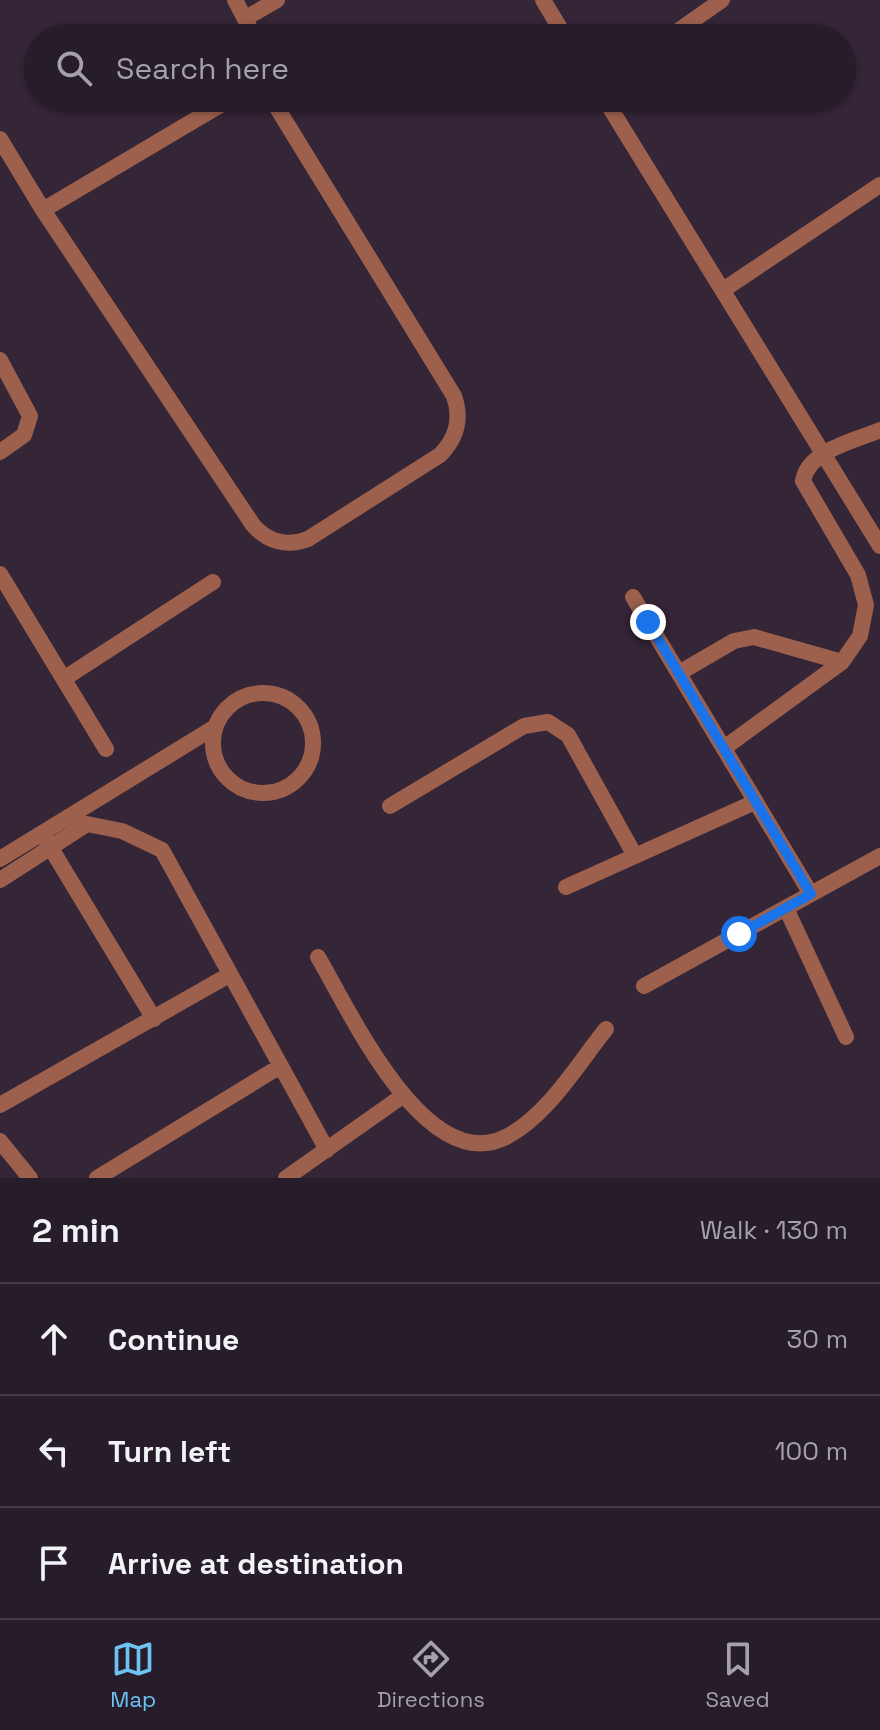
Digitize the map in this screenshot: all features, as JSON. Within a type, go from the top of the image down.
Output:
[{"type":"street","points":[[235,0],[249,24]]},
{"type":"street","points":[[246,18],[277,0]]},
{"type":"street","points":[[543,0],[558,24]]},
{"type":"street","points":[[688,24],[722,0]]},
{"type":"street","points":[[43,210],[208,112]]},
{"type":"street","points":[[0,139],[5,155],[253,525],[266,537],[282,543],[308,539],[440,455],[457,428],[458,406],[280,112]]},
{"type":"street","points":[[613,112],[880,546]]},
{"type":"street","points":[[723,290],[880,185]]},
{"type":"street","points":[[0,360],[29,407],[30,416],[24,435],[0,452]]},
{"type":"street","points":[[724,748],[842,662],[860,636],[866,605],[858,575],[804,487],[806,471],[824,453],[880,430]]},
{"type":"street","points":[[2,582],[65,678],[106,749]]},
{"type":"street","points":[[65,678],[213,582]]},
{"type":"street","points":[[633,597],[811,894]]},
{"type":"street","points":[[679,673],[734,641],[754,637],[842,662]]},
{"type":"street","points":[[0,880],[47,841],[215,727],[235,701],[250,694],[283,696],[297,705],[307,718],[313,750],[308,766],[284,789],[268,793],[244,789],[224,775],[216,761],[215,727]]},
{"type":"street","points":[[390,806],[524,726],[548,722],[563,729],[573,742],[634,854]]},
{"type":"street","points":[[566,887],[755,802]]},
{"type":"street","points":[[0,859],[87,824],[122,831],[162,850],[327,1150]]},
{"type":"street","points":[[47,841],[154,1019]]},
{"type":"street","points":[[644,986],[879,860]]},
{"type":"street","points":[[786,908],[846,1037]]},
{"type":"street","points":[[318,957],[401,1097],[423,1118],[449,1134],[481,1144],[500,1140],[538,1113],[606,1029]]},
{"type":"street","points":[[0,1105],[229,975]]},
{"type":"street","points":[[97,1178],[279,1067]]},
{"type":"street","points":[[286,1178],[401,1097]]},
{"type":"street","points":[[0,1141],[30,1178]]},
{"type":"route","points":[[648,622],[811,894],[739,934]]}]
